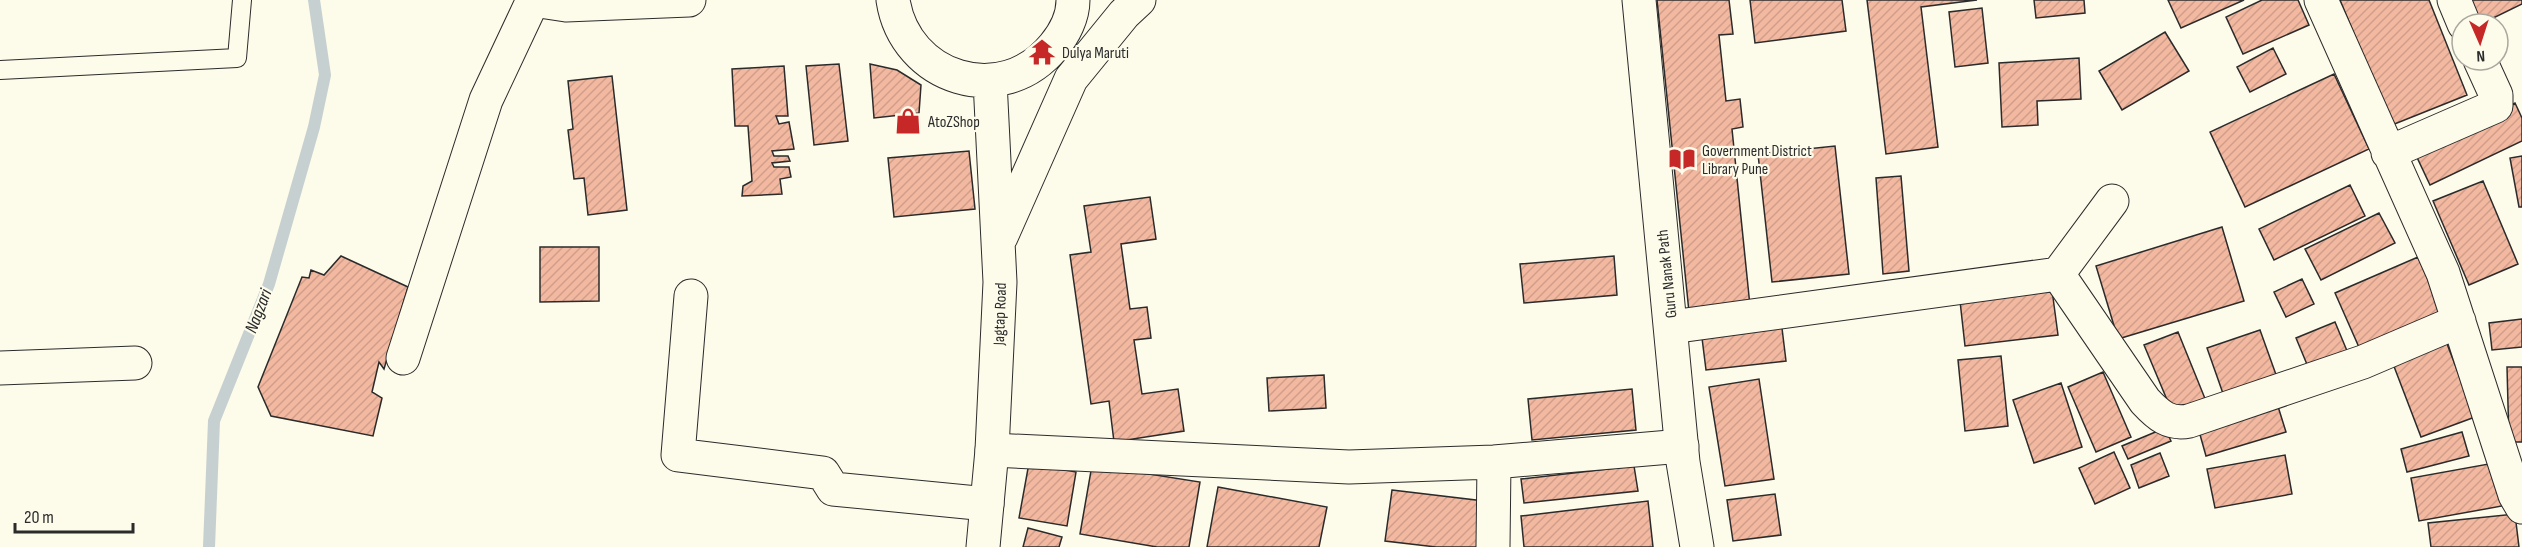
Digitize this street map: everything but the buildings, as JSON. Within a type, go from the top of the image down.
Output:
[{"type":"street","points":[[403,358],[486,100],[533,0],[566,5],[689,0]]},
{"type":"street","points":[[893,0],[895,16],[906,38],[921,57],[965,79],[990,81],[1019,73],[1045,57],[1064,34],[1073,0]]},
{"type":"street","points":[[999,242],[1071,79],[1124,14],[1139,0]]},
{"type":"street","name":"Guru Nanak Path","points":[[1639,0],[1682,446],[1697,547]]},
{"type":"street","points":[[2322,0],[2443,273],[2515,495],[2522,507]]},
{"type":"street","points":[[2388,153],[2496,106],[2496,95],[2485,72]]},
{"type":"street","name":"Jagtap Road","points":[[982,547],[992,450],[1000,282],[990,81]]},
{"type":"street","points":[[1671,327],[2058,274],[2112,201]]},
{"type":"street","points":[[2058,274],[2145,401],[2159,416],[2177,423],[2189,422],[2363,362],[2459,321]]},
{"type":"street","points":[[691,296],[678,455],[823,473],[833,489],[987,504]]},
{"type":"street","points":[[0,368],[135,363]]},
{"type":"street","points":[[992,450],[1349,467],[1494,462],[1682,446]]},
{"type":"street","points":[[1493,547],[1494,462]]},
{"type":"lane","points":[[0,70],[237,58],[242,0]]},
{"type":"waterway","name":"Nagzari","points":[[209,547],[214,421],[269,284],[314,127],[325,75],[314,0]]},
{"type":"place","name":"Dulya Maruti","points":[[1042,52]]},
{"type":"place","name":"AtoZShop","points":[[908,121]]},
{"type":"place","name":"Government District Library Pune","points":[[1682,159]]}]
